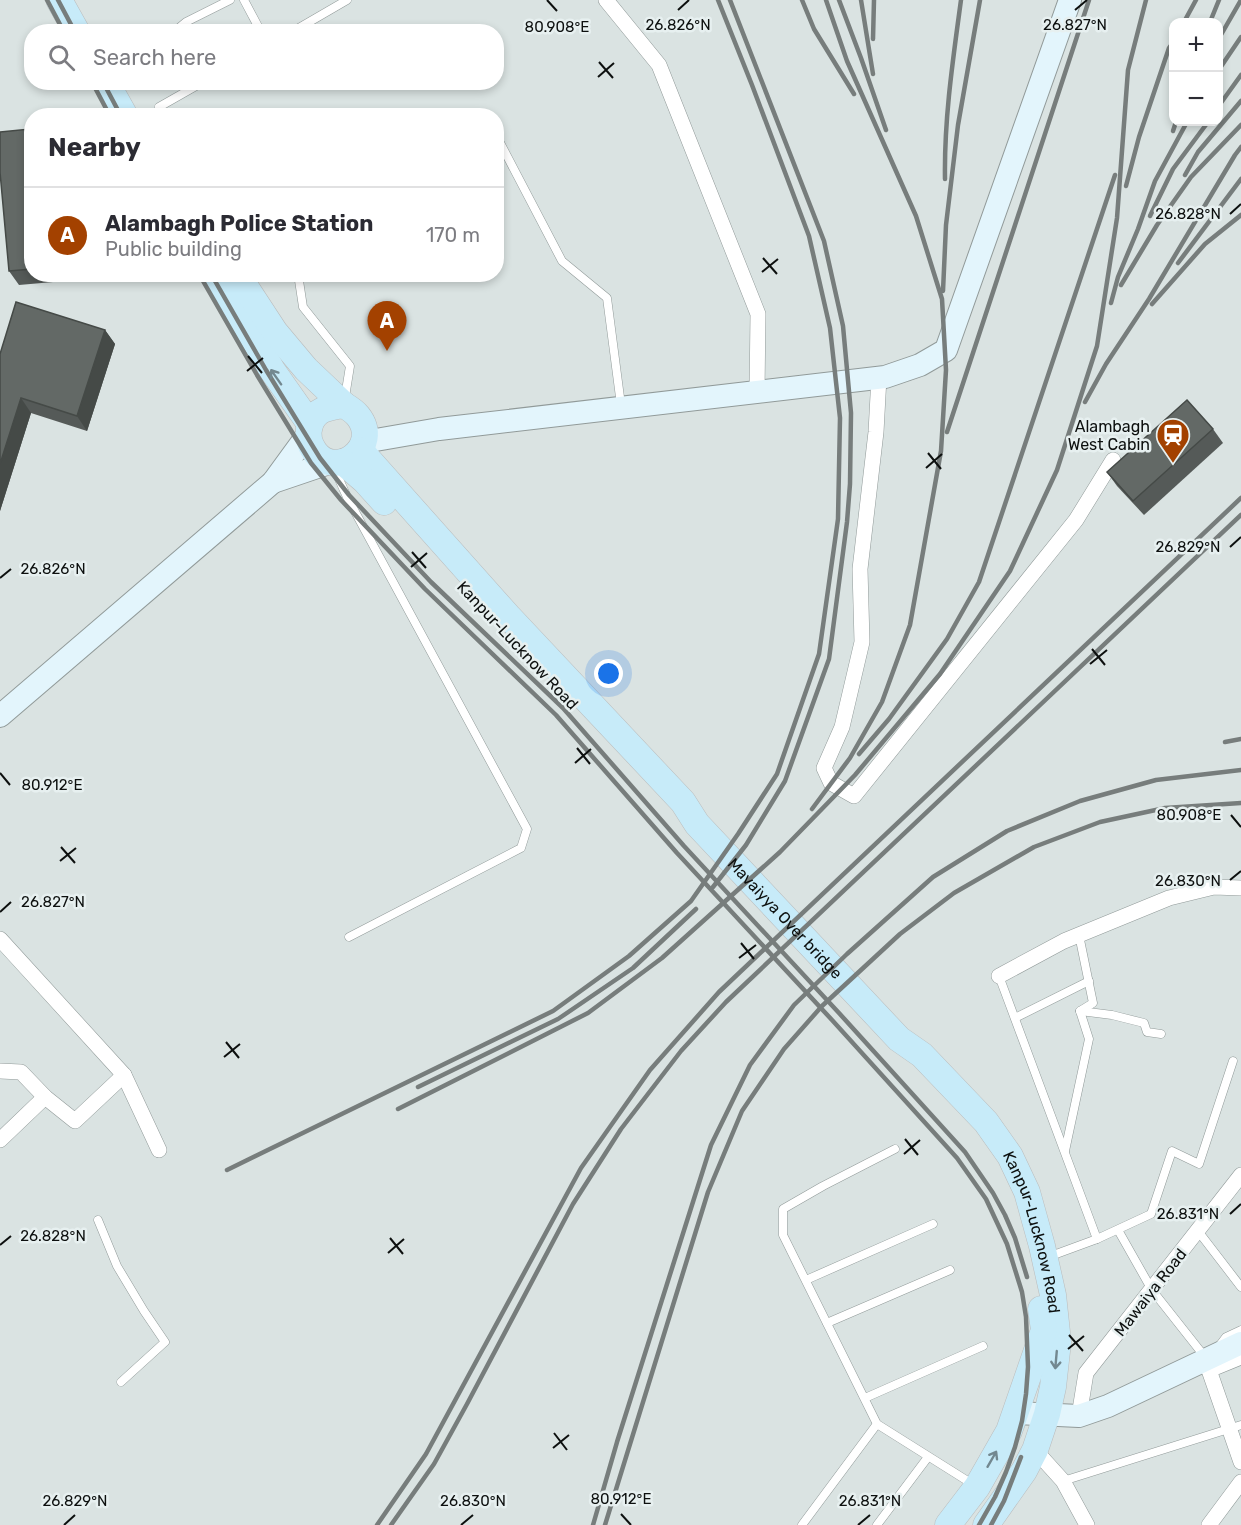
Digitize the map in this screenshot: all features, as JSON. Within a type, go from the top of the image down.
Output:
[{"type":"main road","points":[[59,0],[72,24]]},
{"type":"main road","points":[[76,0],[89,24]]},
{"type":"main road","points":[[110,90],[121,108]]},
{"type":"main road","points":[[129,90],[146,108]]},
{"type":"main road","name":"Kanpur-Lucknow Road","points":[[220,282],[309,429],[312,449],[324,460],[352,448]]},
{"type":"main road","name":"Kanpur-Lucknow Road","points":[[242,282],[274,332],[306,369],[344,405],[356,413],[352,448],[373,490],[671,809],[697,824],[717,846]]},
{"type":"main road","points":[[309,429],[318,413],[324,409],[344,405]]},
{"type":"main road","name":"Mavaiyya Over bridge","points":[[717,846],[853,990]]},
{"type":"main road","name":"Kanpur-Lucknow Road","points":[[853,990],[899,1039],[922,1055],[986,1122],[1010,1156],[1027,1192],[1042,1246],[1053,1295],[1058,1342],[1053,1387],[1035,1450],[1024,1471],[986,1525]]},
{"type":"main road","name":"Kanpur-Lucknow Road","points":[[899,1039],[910,1062],[974,1133],[994,1159],[1013,1198],[1032,1263],[1044,1330],[1009,1431],[977,1487],[948,1525]]},
{"type":"street","points":[[606,0],[659,65],[758,314],[757,392]]},
{"type":"street","points":[[273,482],[352,448],[439,429],[879,377],[920,365],[946,350],[1070,0]]},
{"type":"street","points":[[879,377],[876,432],[860,568],[862,642],[842,727],[824,768],[831,783],[854,796],[1076,520],[1113,460]]},
{"type":"street","points":[[0,716],[273,482],[309,429]]},
{"type":"street","points":[[999,976],[1064,941],[1169,898],[1214,886],[1241,888]]},
{"type":"street","points":[[0,939],[124,1075],[159,1149]]},
{"type":"street","points":[[0,1071],[21,1072],[45,1097],[75,1121],[124,1075]]},
{"type":"street","points":[[0,1140],[45,1097]]},
{"type":"street","name":"Mawaiya Road","points":[[1079,1416],[1086,1373],[1241,1175]]},
{"type":"street","points":[[1208,1365],[1241,1343]]},
{"type":"street","points":[[1015,1413],[1079,1416],[1208,1365],[1241,1357]]},
{"type":"street","points":[[1208,1365],[1235,1427],[1241,1462]]},
{"type":"street","points":[[1035,1450],[1063,1481],[1087,1525]]},
{"type":"street","points":[[1209,1525],[1241,1482]]},
{"type":"lane","points":[[184,24],[231,0]]},
{"type":"lane","points":[[244,0],[257,24]]},
{"type":"lane","points":[[306,24],[347,0]]},
{"type":"lane","points":[[157,108],[189,90]]},
{"type":"lane","points":[[504,150],[562,261],[606,298],[622,409]]},
{"type":"lane","points":[[299,282],[303,307],[350,366],[344,405]]},
{"type":"lane","points":[[349,937],[521,848],[527,829],[346,497],[352,448]]},
{"type":"lane","points":[[1079,935],[1093,1002],[1080,1011]]},
{"type":"lane","points":[[999,976],[1097,1239]]},
{"type":"lane","points":[[1014,1018],[1089,981]]},
{"type":"lane","points":[[1080,1011],[1112,1015],[1144,1023],[1147,1032],[1161,1034]]},
{"type":"lane","points":[[1065,1152],[1089,1039],[1080,1011]]},
{"type":"lane","points":[[1044,1258],[1097,1239],[1151,1214],[1172,1151],[1199,1164],[1233,1061]]},
{"type":"lane","points":[[895,1149],[783,1209],[783,1234],[877,1424],[977,1487]]},
{"type":"lane","points":[[98,1220],[117,1266],[165,1342],[121,1382]]},
{"type":"lane","points":[[806,1280],[933,1224]]},
{"type":"lane","points":[[1118,1230],[1152,1290],[1208,1365],[1226,1337],[1241,1330]]},
{"type":"lane","points":[[1198,1231],[1241,1287]]},
{"type":"lane","points":[[827,1323],[950,1270]]},
{"type":"lane","points":[[865,1398],[982,1346]]},
{"type":"lane","points":[[802,1525],[877,1424]]},
{"type":"lane","points":[[1063,1481],[1235,1427]]},
{"type":"lane","points":[[877,1525],[928,1457]]},
{"type":"building","points":[[24,130],[24,270],[9,271],[0,172],[0,132]]},
{"type":"building","points":[[16,302],[105,330],[77,416],[21,398],[0,464],[0,354]]},
{"type":"building","points":[[1187,400],[1213,429],[1133,501],[1107,472]]},
{"type":"railway","points":[[47,0],[60,24]]},
{"type":"railway","points":[[58,0],[71,24]]},
{"type":"railway","points":[[227,1170],[553,1011],[629,956],[691,901],[777,774],[819,654],[838,519],[840,418],[830,328],[809,236],[718,0]]},
{"type":"railway","points":[[713,887],[746,845],[785,781],[829,659],[850,484],[851,413],[843,326],[824,241],[730,0]]},
{"type":"railway","points":[[802,0],[814,29],[854,94]]},
{"type":"railway","points":[[812,809],[850,758],[882,702],[910,625],[941,451],[946,370],[942,299],[916,216],[847,61],[826,0]]},
{"type":"railway","points":[[839,0],[886,130]]},
{"type":"railway","points":[[861,0],[873,74]]},
{"type":"railway","points":[[873,39],[874,0]]},
{"type":"railway","points":[[945,179],[952,67],[961,0]]},
{"type":"railway","points":[[943,291],[946,225],[958,125],[980,0]]},
{"type":"railway","points":[[947,432],[1089,0]]},
{"type":"railway","points":[[398,1109],[588,1013],[662,958],[780,852],[855,775],[940,674],[1010,571],[1057,470],[1097,346],[1117,218],[1128,70],[1146,0]]},
{"type":"railway","points":[[1186,18],[1196,0]]},
{"type":"railway","points":[[1212,18],[1219,0]]},
{"type":"railway","points":[[1223,31],[1241,0]]},
{"type":"railway","points":[[1223,64],[1241,37]]},
{"type":"railway","points":[[1126,186],[1139,137],[1169,48]]},
{"type":"railway","points":[[1223,100],[1241,75]]},
{"type":"railway","points":[[96,90],[106,108]]},
{"type":"railway","points":[[107,90],[117,108]]},
{"type":"railway","points":[[1185,175],[1198,152],[1241,101]]},
{"type":"railway","points":[[1121,285],[1157,225],[1191,177],[1241,125]]},
{"type":"railway","points":[[1173,131],[1175,126]]},
{"type":"railway","points":[[1111,303],[1118,277],[1155,181],[1185,126]]},
{"type":"railway","points":[[1150,216],[1173,169],[1205,126]]},
{"type":"railway","points":[[1085,402],[1106,364],[1149,299],[1241,147]]},
{"type":"railway","points":[[859,754],[889,719],[947,639],[979,582],[1115,175]]},
{"type":"railway","points":[[1178,263],[1241,179]]},
{"type":"railway","points":[[1152,304],[1205,244],[1241,215]]},
{"type":"railway","points":[[204,282],[311,463],[341,500],[425,589],[556,715],[677,853],[957,1158],[986,1199],[1007,1244],[1022,1292],[1026,1317],[1028,1367],[1022,1421],[1015,1447],[995,1497],[979,1525]]},
{"type":"railway","points":[[216,282],[320,458],[349,495],[431,582],[563,708],[684,846],[965,1152],[1005,1215],[1027,1277]]},
{"type":"railway","points":[[377,1525],[426,1454],[581,1168],[650,1070],[719,992],[1241,498]]},
{"type":"railway","points":[[391,1525],[434,1464],[573,1204],[621,1129],[681,1051],[726,1002],[1241,515]]},
{"type":"railway","points":[[1225,742],[1241,739]]},
{"type":"railway","points":[[593,1525],[711,1145],[750,1065],[794,1005],[933,877],[1007,831],[1080,801],[1156,780],[1241,770]]},
{"type":"railway","points":[[605,1525],[708,1192],[742,1111],[784,1049],[822,1006],[900,934],[954,893],[1034,847],[1100,822],[1165,808],[1241,803]]},
{"type":"railway","points":[[418,1087],[558,1019],[633,968],[696,909]]},
{"type":"railway","points":[[991,1525],[1004,1501],[1021,1457]]},
{"type":"place","name":"Alambagh Police Station","points":[[387,351]]},
{"type":"place","name":"Alambagh West Cabin","points":[[1173,464]]}]
